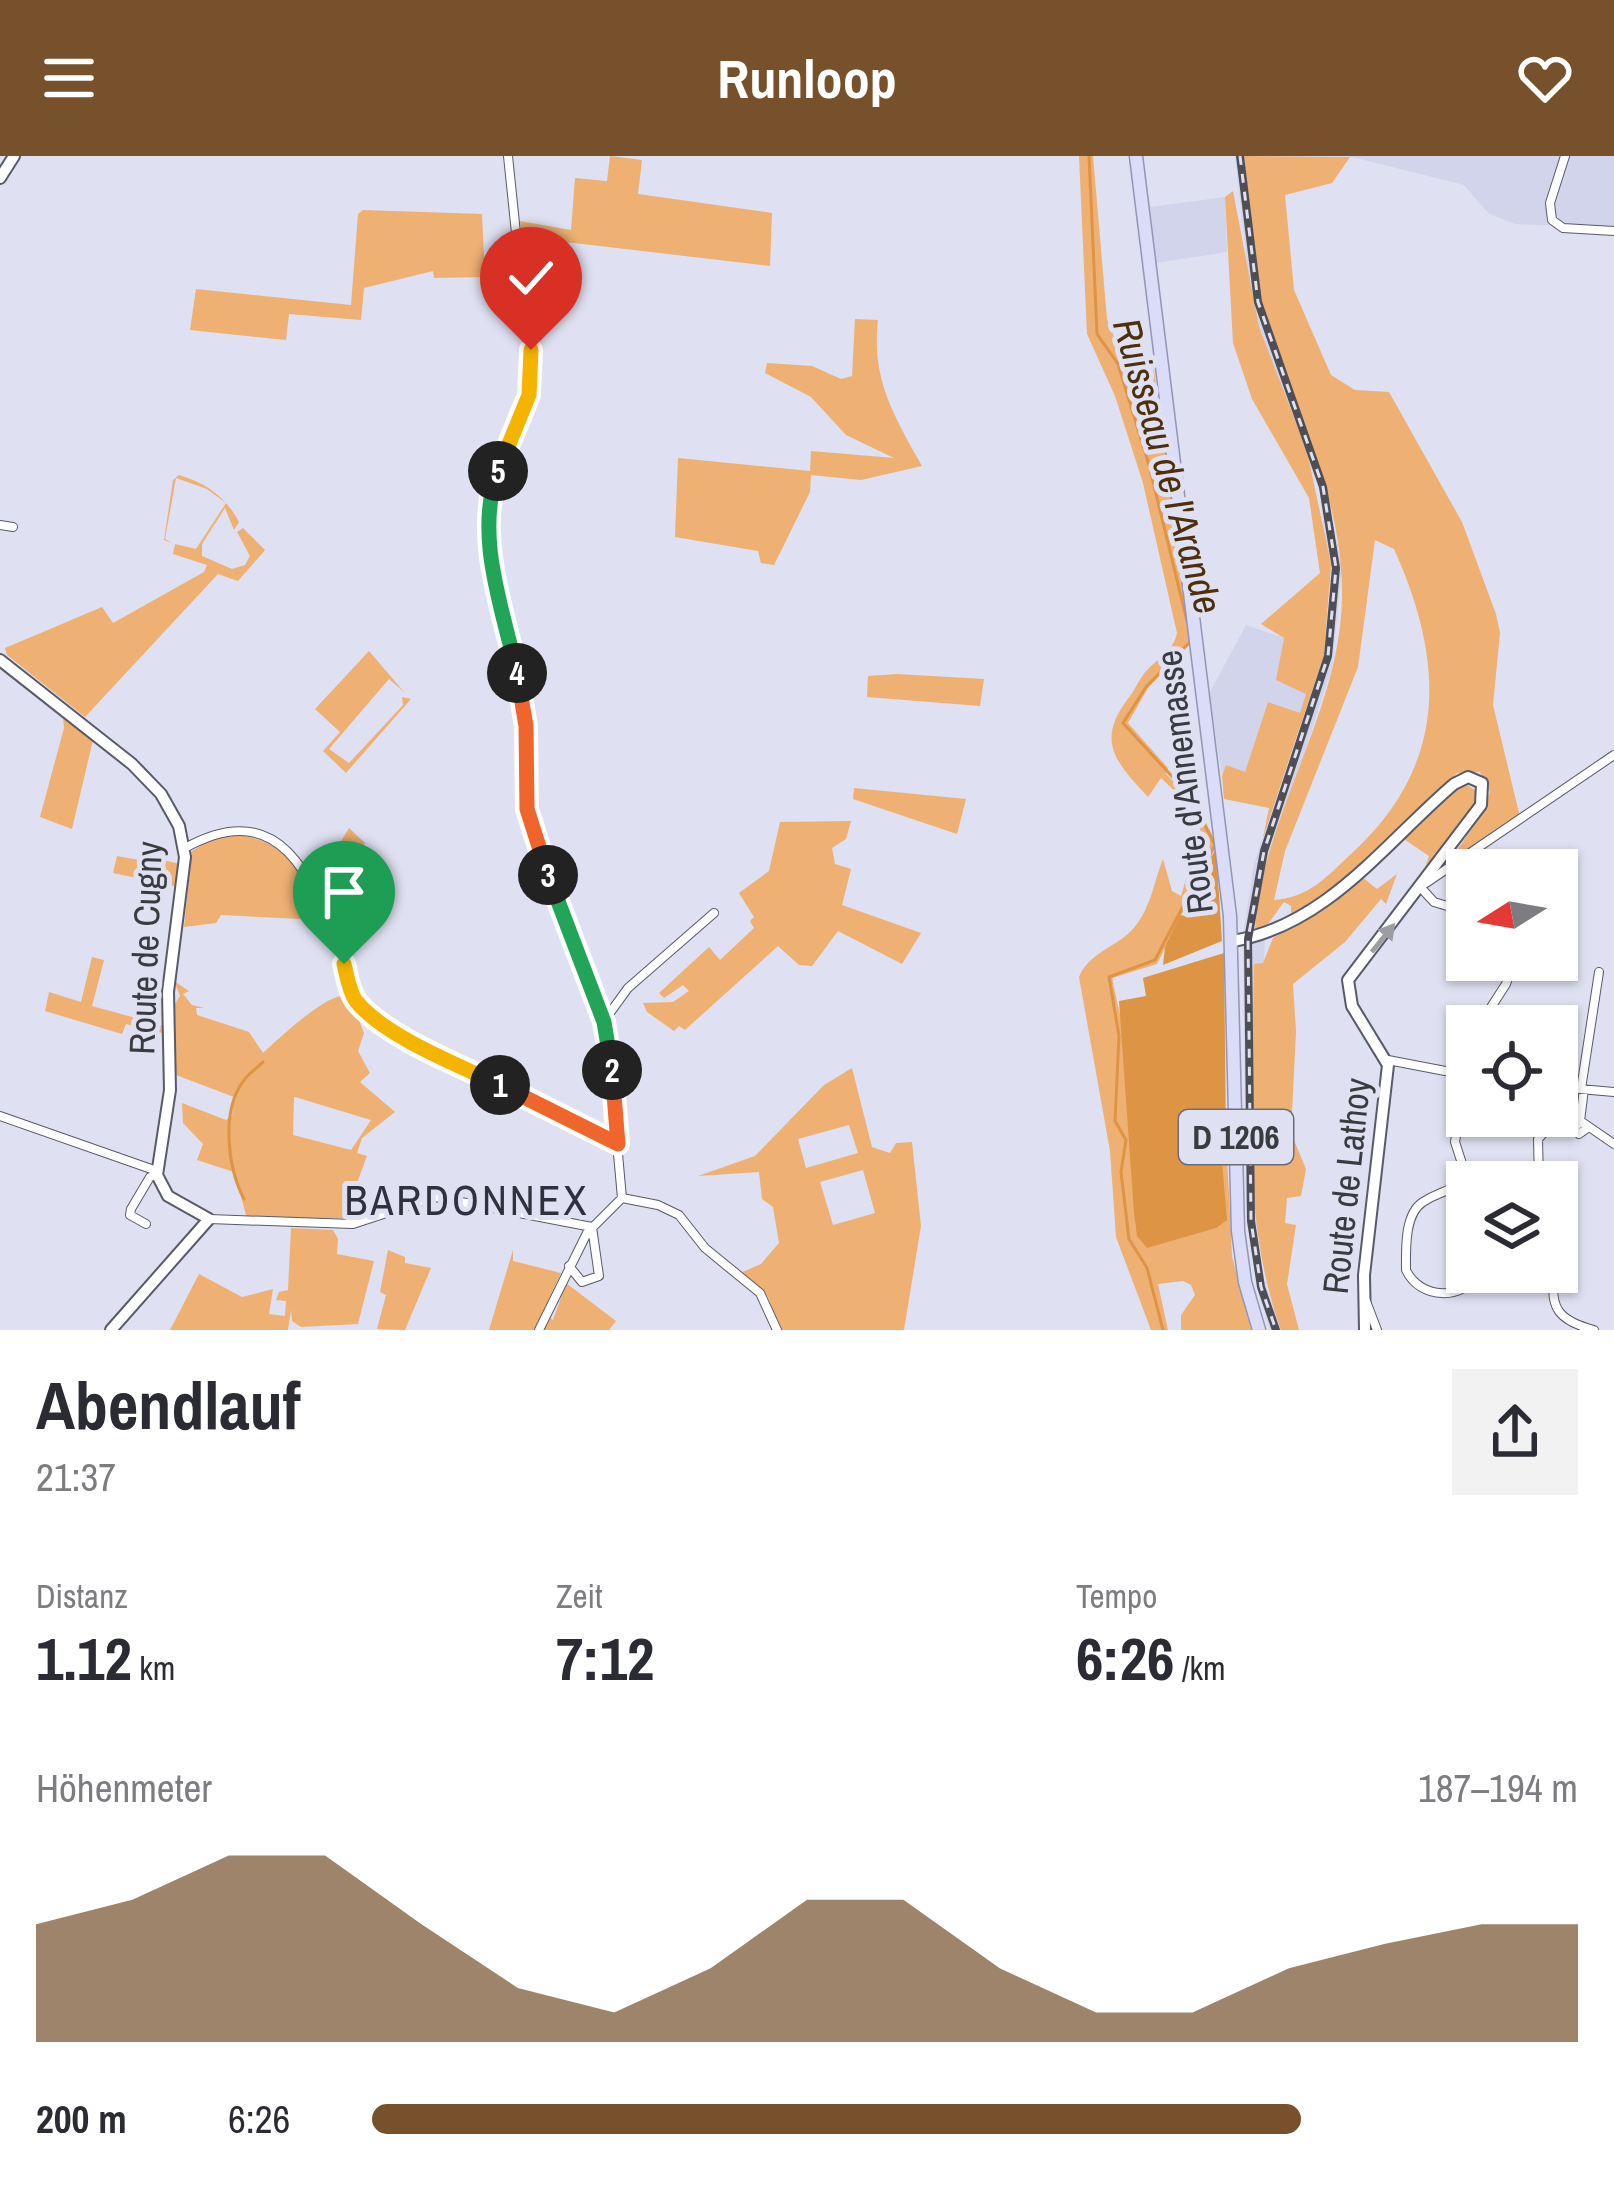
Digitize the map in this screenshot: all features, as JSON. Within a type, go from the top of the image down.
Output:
[{"type":"main road","name":"Route d'Annemasse","points":[[1136,156],[1233,941],[1238,1231],[1245,1282],[1259,1330]]},
{"type":"street","points":[[0,178],[14,156]]},
{"type":"street","points":[[508,156],[531,378],[525,407],[492,487],[489,542],[523,703],[526,799],[532,832],[604,1022],[622,1198]]},
{"type":"street","points":[[1565,156],[1551,197],[1551,218],[1564,228],[1614,231]]},
{"type":"street","points":[[0,526],[14,527]]},
{"type":"street","name":"Route de Cugny","points":[[0,659],[142,773],[174,814],[185,848],[168,992],[170,1100],[157,1173],[130,1209],[130,1216],[146,1224]]},
{"type":"street","name":"Route de Lathoy","points":[[1366,1330],[1363,1295],[1388,1060],[1352,1006],[1348,980],[1424,886],[1614,754]]},
{"type":"street","points":[[1233,941],[1276,928],[1328,900],[1454,784],[1476,778],[1484,788],[1484,800],[1424,886],[1434,902],[1446,906]]},
{"type":"street","points":[[185,848],[226,829],[254,832],[280,845],[302,870],[340,952],[352,993],[364,1009],[451,1063],[618,1144]]},
{"type":"street","points":[[604,1022],[628,988],[714,913]]},
{"type":"street","points":[[1580,1126],[1599,972]]},
{"type":"street","points":[[1388,1060],[1446,1070]]},
{"type":"street","points":[[1578,1089],[1614,1092]]},
{"type":"street","points":[[0,1116],[157,1173],[168,1196],[209,1219],[296,1226],[353,1224],[435,1197],[592,1227]]},
{"type":"street","points":[[1539,1161],[1538,1139],[1552,1125],[1580,1126],[1614,1144]]},
{"type":"street","points":[[1446,1193],[1426,1200],[1414,1212],[1406,1270],[1418,1286],[1452,1293]]},
{"type":"street","points":[[622,1198],[679,1215],[705,1248],[760,1293],[777,1330]]},
{"type":"street","points":[[539,1330],[592,1227],[622,1198]]},
{"type":"street","points":[[111,1330],[209,1219]]},
{"type":"street","points":[[569,1266],[582,1282],[599,1276],[592,1227]]},
{"type":"street","points":[[1552,1293],[1558,1314],[1594,1330]]},
{"type":"street","points":[[1363,1295],[1377,1330]]},
{"type":"shaded area","points":[[610,156],[642,160],[638,194],[772,213],[770,266],[523,237],[520,221],[571,230],[575,178],[607,181]]},
{"type":"shaded area","points":[[1079,156],[1093,156],[1107,319],[1130,378],[1154,370],[1191,642],[1148,688],[1128,723],[1168,768],[1166,774],[1188,796],[1217,844],[1157,964],[1112,978],[1121,1020],[1136,1229],[1224,1162],[1220,1138],[1226,1137],[1232,1256],[1251,1330],[1181,1330],[1181,1315],[1195,1295],[1183,1281],[1158,1284],[1168,1330],[1151,1330],[1116,1237],[1110,1151],[1079,977],[1089,962],[1138,923],[1163,859],[1172,891],[1181,896],[1192,859],[1208,843],[1181,797],[1161,778],[1148,797],[1114,752],[1117,715],[1177,633],[1143,483],[1115,396],[1087,334]]},
{"type":"shaded area","points":[[1235,156],[1244,156],[1254,256],[1268,326],[1324,473],[1342,568],[1332,668],[1260,890],[1255,932],[1243,936],[1254,863],[1316,685],[1331,602],[1320,493],[1259,327],[1250,289]]},
{"type":"shaded area","points":[[1244,156],[1350,157],[1332,183],[1285,195],[1294,290],[1331,375],[1355,390],[1389,392],[1462,522],[1500,633],[1493,705],[1520,817],[1472,849],[1458,849],[1482,814],[1490,792],[1480,772],[1457,773],[1349,878],[1291,915],[1291,906],[1284,902],[1265,928],[1255,932],[1271,847],[1328,683],[1342,598],[1327,491],[1263,306]],"holes":[[[1375,540],[1394,549],[1411,591],[1429,672],[1421,748],[1406,785],[1383,820],[1325,878],[1307,890],[1274,900],[1285,851],[1358,667]]]},
{"type":"shaded area","points":[[1348,156],[1614,156],[1614,228],[1515,224],[1489,214],[1464,185]]},
{"type":"shaded area","points":[[1233,191],[1259,327],[1307,451],[1331,564],[1324,655],[1263,838],[1269,808],[1224,799],[1222,776],[1226,765],[1245,772],[1268,702],[1300,713],[1306,694],[1276,680],[1284,638],[1261,624],[1320,573],[1309,498],[1252,399],[1233,343],[1225,197]]},
{"type":"shaded area","points":[[1225,197],[1227,252],[1156,263],[1150,207]]},
{"type":"shaded area","points":[[363,210],[482,214],[485,277],[434,278],[433,271],[364,288],[361,320],[289,314],[286,340],[190,330],[196,289],[351,305],[358,214]]},
{"type":"shaded area","points":[[855,319],[878,320],[881,379],[922,466],[861,480],[811,475],[810,492],[774,565],[761,563],[758,551],[675,537],[678,458],[810,471],[811,451],[894,458],[846,435],[811,397],[765,373],[767,363],[812,366],[841,379],[852,376]]},
{"type":"shaded area","points":[[179,475],[206,487],[226,503],[207,489],[176,478],[165,539],[172,543],[164,540],[173,480]]},
{"type":"shaded area","points":[[226,503],[239,522],[234,530],[225,508],[202,544],[202,556],[232,569],[245,565],[250,556],[237,532],[243,528],[265,550],[238,581],[218,574],[85,717],[7,655],[5,648],[102,607],[113,623],[204,572],[207,565],[173,554],[175,544],[196,549]]},
{"type":"shaded area","points":[[1246,625],[1284,638],[1307,694],[1300,714],[1268,702],[1245,773],[1226,765],[1222,776],[1209,694]]},
{"type":"shaded area","points":[[369,651],[404,692],[389,679],[329,749],[349,763],[403,705],[402,697],[411,699],[346,773],[323,751],[340,732],[315,709]]},
{"type":"shaded area","points":[[868,676],[984,679],[980,706],[867,697]]},
{"type":"shaded area","points":[[63,717],[93,740],[72,829],[40,817]]},
{"type":"shaded area","points":[[1467,785],[1478,792],[1477,802],[1418,889],[1429,856],[1404,839],[1454,790]]},
{"type":"shaded area","points":[[854,788],[966,799],[957,834],[853,799]]},
{"type":"shaded area","points":[[851,821],[846,839],[832,848],[835,864],[851,869],[842,905],[921,933],[902,964],[838,931],[812,966],[799,965],[778,946],[685,1030],[679,1026],[674,1031],[647,1012],[643,1003],[673,1002],[689,991],[683,985],[664,998],[659,993],[709,947],[720,960],[754,928],[750,921],[754,917],[739,893],[769,871],[780,822]]},
{"type":"shaded area","points":[[349,828],[365,843],[323,909],[313,888]]},
{"type":"shaded area","points":[[221,833],[262,841],[287,857],[322,920],[221,915],[216,923],[184,927],[192,851]]},
{"type":"shaded area","points":[[1216,849],[1222,941],[1163,965],[1165,947],[1180,915],[1185,916],[1186,899]]},
{"type":"shaded area","points":[[141,855],[180,864],[179,887],[113,873],[117,856],[139,860]]},
{"type":"shaded area","points":[[1397,874],[1386,904],[1381,899],[1345,942],[1293,984],[1296,1031],[1291,1133],[1306,1169],[1301,1196],[1287,1198],[1285,1223],[1296,1225],[1287,1284],[1299,1330],[1281,1330],[1259,1241],[1254,1195],[1254,964],[1263,963],[1273,938],[1328,906],[1362,877],[1377,889]]},
{"type":"shaded area","points":[[1265,938],[1264,963],[1254,965],[1255,1202],[1261,1270],[1281,1330],[1270,1330],[1258,1292],[1246,1202],[1243,944]]},
{"type":"shaded area","points":[[1224,953],[1226,1137],[1220,1138],[1227,1220],[1216,1228],[1147,1248],[1137,1236],[1134,1213],[1119,1001],[1146,996],[1143,978]]},
{"type":"shaded area","points":[[92,957],[104,960],[92,1006],[165,1026],[166,1034],[126,1024],[122,1034],[45,1011],[49,992],[81,1002]]},
{"type":"shaded area","points":[[174,981],[189,991],[183,994],[192,1005],[204,1008],[196,1008],[197,1015],[249,1032],[263,1053],[336,997],[353,1000],[368,1014],[360,1023],[364,1033],[358,1051],[370,1073],[360,1082],[395,1112],[362,1138],[357,1153],[367,1156],[351,1199],[355,1201],[353,1218],[247,1218],[234,1172],[197,1160],[203,1144],[183,1123],[182,1103],[226,1120],[232,1115],[234,1097],[176,1075],[175,1004],[180,996]],"holes":[[[294,1097],[371,1120],[351,1150],[293,1135]]]},
{"type":"shaded area","points":[[852,1068],[872,1147],[890,1153],[896,1143],[912,1142],[921,1226],[904,1330],[780,1330],[768,1297],[740,1273],[761,1264],[779,1243],[773,1207],[762,1199],[759,1172],[698,1176],[755,1156],[824,1085]],"holes":[[[849,1125],[858,1153],[806,1168],[798,1139]],[[863,1170],[875,1213],[833,1225],[820,1182]]]},
{"type":"shaded area","points":[[291,1228],[333,1230],[337,1254],[374,1261],[358,1324],[301,1327],[292,1321],[291,1310],[288,1330],[170,1330],[199,1274],[242,1297],[273,1289],[269,1314],[285,1316],[286,1301],[276,1300],[279,1292],[288,1290]]},
{"type":"shaded area","points":[[388,1250],[405,1257],[405,1263],[431,1268],[405,1330],[377,1329],[386,1295],[380,1292]]},
{"type":"shaded area","points":[[513,1250],[513,1261],[561,1273],[534,1330],[489,1330]]},
{"type":"shaded area","points":[[566,1283],[616,1321],[609,1330],[544,1330],[553,1320]]},
{"type":"waterway","name":"Ruisseau de l'Arande","points":[[1089,156],[1097,334],[1118,364],[1149,465],[1187,621]]},
{"type":"waterway","name":"Ruisseau de l'Arande","points":[[1163,1330],[1147,1268],[1129,1239],[1121,1172],[1126,1140],[1115,1121],[1119,1036],[1109,977],[1155,960],[1215,845],[1189,795],[1123,723],[1146,687],[1190,642]]},
{"type":"waterway","points":[[244,1199],[231,1157],[231,1110],[244,1080],[263,1062]]},
{"type":"railway","points":[[1240,156],[1258,302],[1323,487],[1336,568],[1328,656],[1264,851],[1248,939],[1251,1221],[1261,1287],[1276,1330]]},
{"type":"district","name":"BARDONNEX","points":[[467,1200]]},
{"type":"route","points":[[344,964],[352,995],[372,1014],[451,1063],[618,1144],[604,1022],[529,819],[523,703],[489,542],[490,496],[529,395],[531,350]]}]
